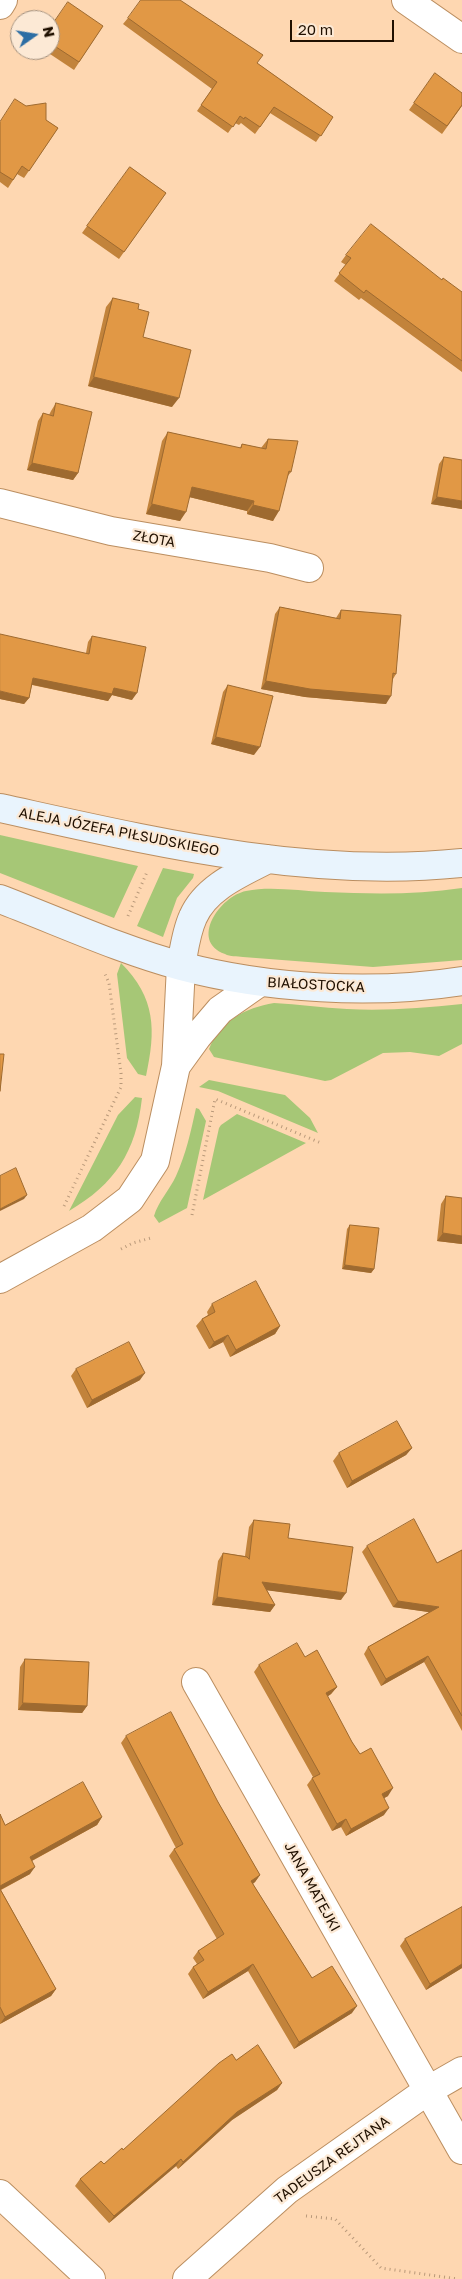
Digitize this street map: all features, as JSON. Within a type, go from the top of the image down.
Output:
[{"type":"main road","name":"ALEJA JÓZEFA PIŁSUDSKIEGO","points":[[0,808],[154,842],[268,859]]},
{"type":"main road","points":[[181,966],[190,924],[199,907],[221,885],[268,859],[331,866],[462,862]]},
{"type":"main road","points":[[0,899],[181,966],[260,982]]},
{"type":"main road","name":"BIAŁOSTOCKA","points":[[260,982],[357,988],[402,988],[462,981]]},
{"type":"street","points":[[0,5],[3,0]]},
{"type":"street","points":[[406,0],[462,40]]},
{"type":"street","name":"ZŁOTA","points":[[0,503],[111,531],[270,558],[309,568]]},
{"type":"street","name":"BIAŁOSTOCKA","points":[[0,1279],[92,1228],[130,1199],[155,1161],[176,1066],[181,966]]},
{"type":"street","name":"BIAŁOSTOCKA","points":[[176,1066],[220,1010],[260,982]]},
{"type":"street","name":"JANA MATEJKI","points":[[196,1682],[462,2150]]},
{"type":"street","name":"TADEUSZA REJTANA","points":[[187,2279],[288,2190],[427,2091],[462,2071]]},
{"type":"street","points":[[0,2194],[92,2279]]},
{"type":"path","points":[[124,924],[150,866]]},
{"type":"path","points":[[62,1212],[121,1087],[121,1073],[109,983],[103,968]]},
{"type":"path","points":[[192,1214],[215,1099],[321,1143]]},
{"type":"path","points":[[298,2215],[335,2219],[380,2268],[458,2279]]},
{"type":"green space","points":[[0,835],[138,866],[114,918],[0,873]]},
{"type":"green space","points":[[163,868],[194,874],[177,898],[163,937],[137,926]]},
{"type":"green space","points":[[462,888],[462,960],[373,967],[234,956],[227,955],[214,948],[209,939],[212,919],[218,910],[227,901],[246,891],[275,889],[342,893],[394,893]]},
{"type":"green space","points":[[121,963],[133,976],[141,989],[150,1015],[152,1029],[146,1076],[138,1074],[127,1058],[117,974]]},
{"type":"green space","points":[[274,1003],[376,1010],[462,1004],[462,1044],[439,1056],[410,1052],[383,1053],[331,1080],[325,1081],[214,1057],[209,1049],[214,1039],[227,1023],[253,1008]]},
{"type":"green space","points":[[209,1080],[285,1095],[310,1118],[318,1133],[218,1091],[199,1087]]},
{"type":"green space","points":[[135,1097],[142,1098],[139,1117],[135,1135],[120,1165],[99,1190],[69,1211],[118,1115]]},
{"type":"green space","points":[[196,1108],[199,1109],[206,1121],[187,1208],[159,1223],[154,1216],[180,1168]]},
{"type":"green space","points":[[237,1114],[306,1143],[203,1200],[219,1128]]},
{"type":"building","points":[[141,0],[180,0],[263,55],[257,63],[333,117],[321,136],[274,107],[260,127],[245,117],[244,119],[240,116],[233,127],[201,105],[217,82],[128,18]]},
{"type":"building","points":[[68,2],[103,26],[79,62],[60,50],[60,14]]},
{"type":"building","points":[[435,73],[462,93],[462,105],[447,126],[414,103]]},
{"type":"building","points":[[15,99],[26,106],[46,103],[46,120],[58,128],[29,171],[22,166],[13,180],[0,172],[0,122]]},
{"type":"building","points":[[130,167],[166,193],[124,252],[87,226]]},
{"type":"building","points":[[371,224],[442,280],[443,278],[462,292],[462,361],[366,290],[364,293],[339,273],[351,258],[346,255]]},
{"type":"building","points":[[113,298],[139,304],[138,309],[149,312],[143,337],[191,350],[179,398],[94,377]]},
{"type":"building","points":[[56,403],[92,412],[78,473],[32,463],[43,413],[53,416]]},
{"type":"building","points":[[168,432],[241,448],[242,444],[266,449],[268,439],[298,441],[279,511],[253,505],[254,501],[192,487],[186,512],[152,504]]},
{"type":"building","points":[[444,457],[462,460],[462,501],[437,497]]},
{"type":"building","points":[[280,607],[340,619],[341,610],[401,615],[396,674],[393,673],[391,696],[310,689],[266,681]]},
{"type":"building","points":[[0,634],[89,654],[92,636],[146,647],[137,693],[114,688],[112,694],[33,678],[29,698],[0,691]]},
{"type":"building","points":[[228,685],[273,696],[260,747],[216,737]]},
{"type":"building","points":[[0,1054],[4,1054],[0,1091]]},
{"type":"building","points":[[16,1168],[27,1195],[0,1209],[0,1176]]},
{"type":"building","points":[[446,1196],[462,1198],[462,1236],[443,1233]]},
{"type":"building","points":[[350,1225],[379,1228],[374,1269],[345,1265]]},
{"type":"building","points":[[256,1281],[280,1326],[236,1350],[228,1335],[214,1342],[202,1319],[215,1312],[212,1304]]},
{"type":"building","points":[[129,1342],[145,1373],[92,1400],[76,1369]]},
{"type":"building","points":[[397,1421],[412,1448],[352,1481],[339,1453]]},
{"type":"building","points":[[414,1519],[437,1563],[462,1550],[462,1716],[428,1656],[386,1679],[368,1647],[439,1607],[398,1601],[367,1546]]},
{"type":"building","points":[[254,1520],[290,1524],[288,1538],[353,1547],[346,1593],[262,1582],[275,1605],[217,1597],[223,1553],[249,1559]]},
{"type":"building","points":[[297,1643],[305,1657],[317,1650],[337,1687],[326,1693],[352,1742],[360,1754],[371,1748],[393,1788],[382,1794],[389,1808],[351,1829],[346,1819],[337,1824],[312,1778],[320,1774],[259,1665]]},
{"type":"building","points":[[25,1659],[89,1662],[87,1706],[23,1703]]},
{"type":"building","points":[[171,1712],[218,1802],[260,1875],[251,1881],[312,1978],[332,1966],[357,2006],[299,2042],[253,1964],[208,1992],[193,1967],[204,1960],[198,1951],[224,1934],[174,1849],[183,1844],[126,1736]]},
{"type":"building","points":[[83,1782],[102,1817],[30,1857],[35,1867],[0,1886],[0,1814],[5,1825]]},
{"type":"building","points":[[0,1889],[56,1989],[5,2017],[0,2007]]},
{"type":"building","points":[[462,1907],[462,1964],[430,1984],[405,1939]]},
{"type":"building","points":[[258,2045],[282,2083],[237,2112],[183,2162],[181,2159],[114,2216],[80,2179],[101,2161],[104,2164],[122,2148],[123,2150],[219,2063],[232,2054],[236,2060]]}]
